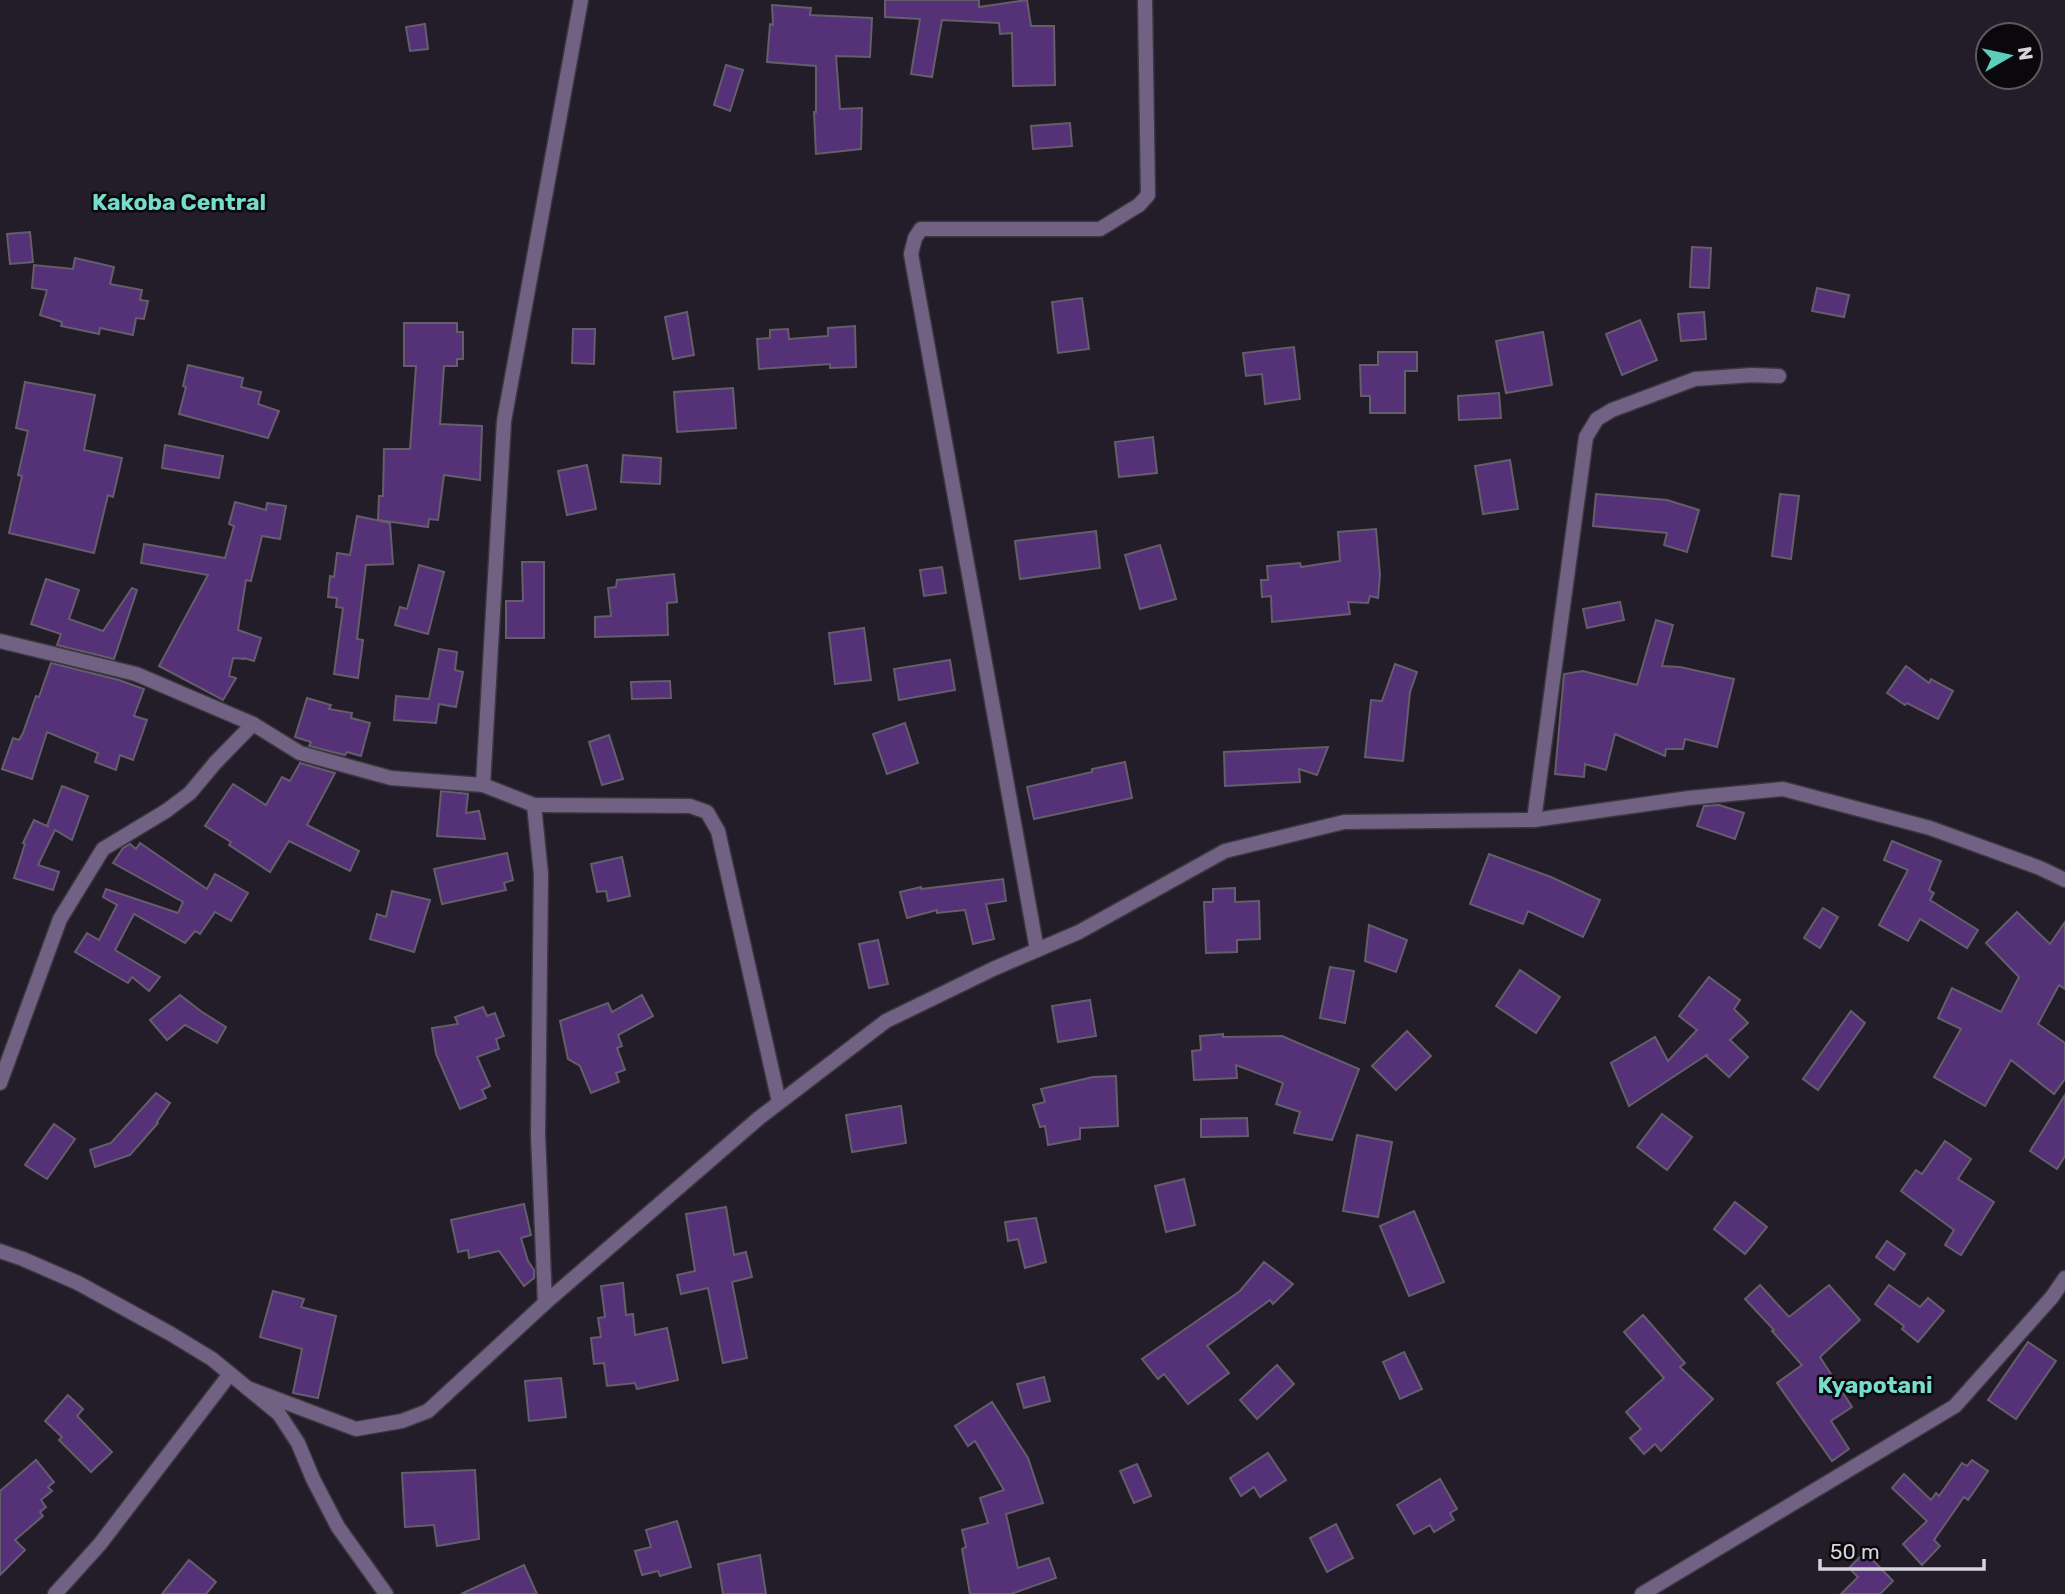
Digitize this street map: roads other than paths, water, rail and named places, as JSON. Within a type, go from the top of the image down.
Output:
[{"type":"street","points":[[483,785],[504,421],[581,0]]},
{"type":"street","points":[[1037,950],[911,254],[915,238],[921,229],[1100,229],[1139,205],[1148,195],[1145,0]]},
{"type":"street","points":[[1534,820],[1586,437],[1597,419],[1612,410],[1695,379],[1779,376]]},
{"type":"street","points":[[0,641],[136,674],[253,724],[300,752],[391,778],[483,785],[534,805],[690,806],[707,812],[718,831],[779,1102]]},
{"type":"street","points":[[0,1083],[60,919],[103,849],[166,811],[190,793],[253,724]]},
{"type":"street","points":[[246,1387],[356,1429],[402,1421],[428,1411],[545,1303],[779,1102],[886,1021],[1079,932],[1225,851],[1345,822],[1534,820],[1689,798],[1783,789],[1930,828],[2065,880]]},
{"type":"street","points":[[534,805],[541,874],[538,1135],[545,1303]]},
{"type":"street","points":[[0,1251],[78,1283],[212,1359],[279,1414],[298,1443],[338,1527],[386,1594]]},
{"type":"street","points":[[1642,1594],[1955,1406],[2052,1297],[2065,1278]]},
{"type":"street","points":[[55,1594],[100,1544],[230,1374]]},
{"type":"district","name":"Kakoba Central","points":[[179,202]]},
{"type":"district","name":"Kyapotani","points":[[1875,1385]]}]
